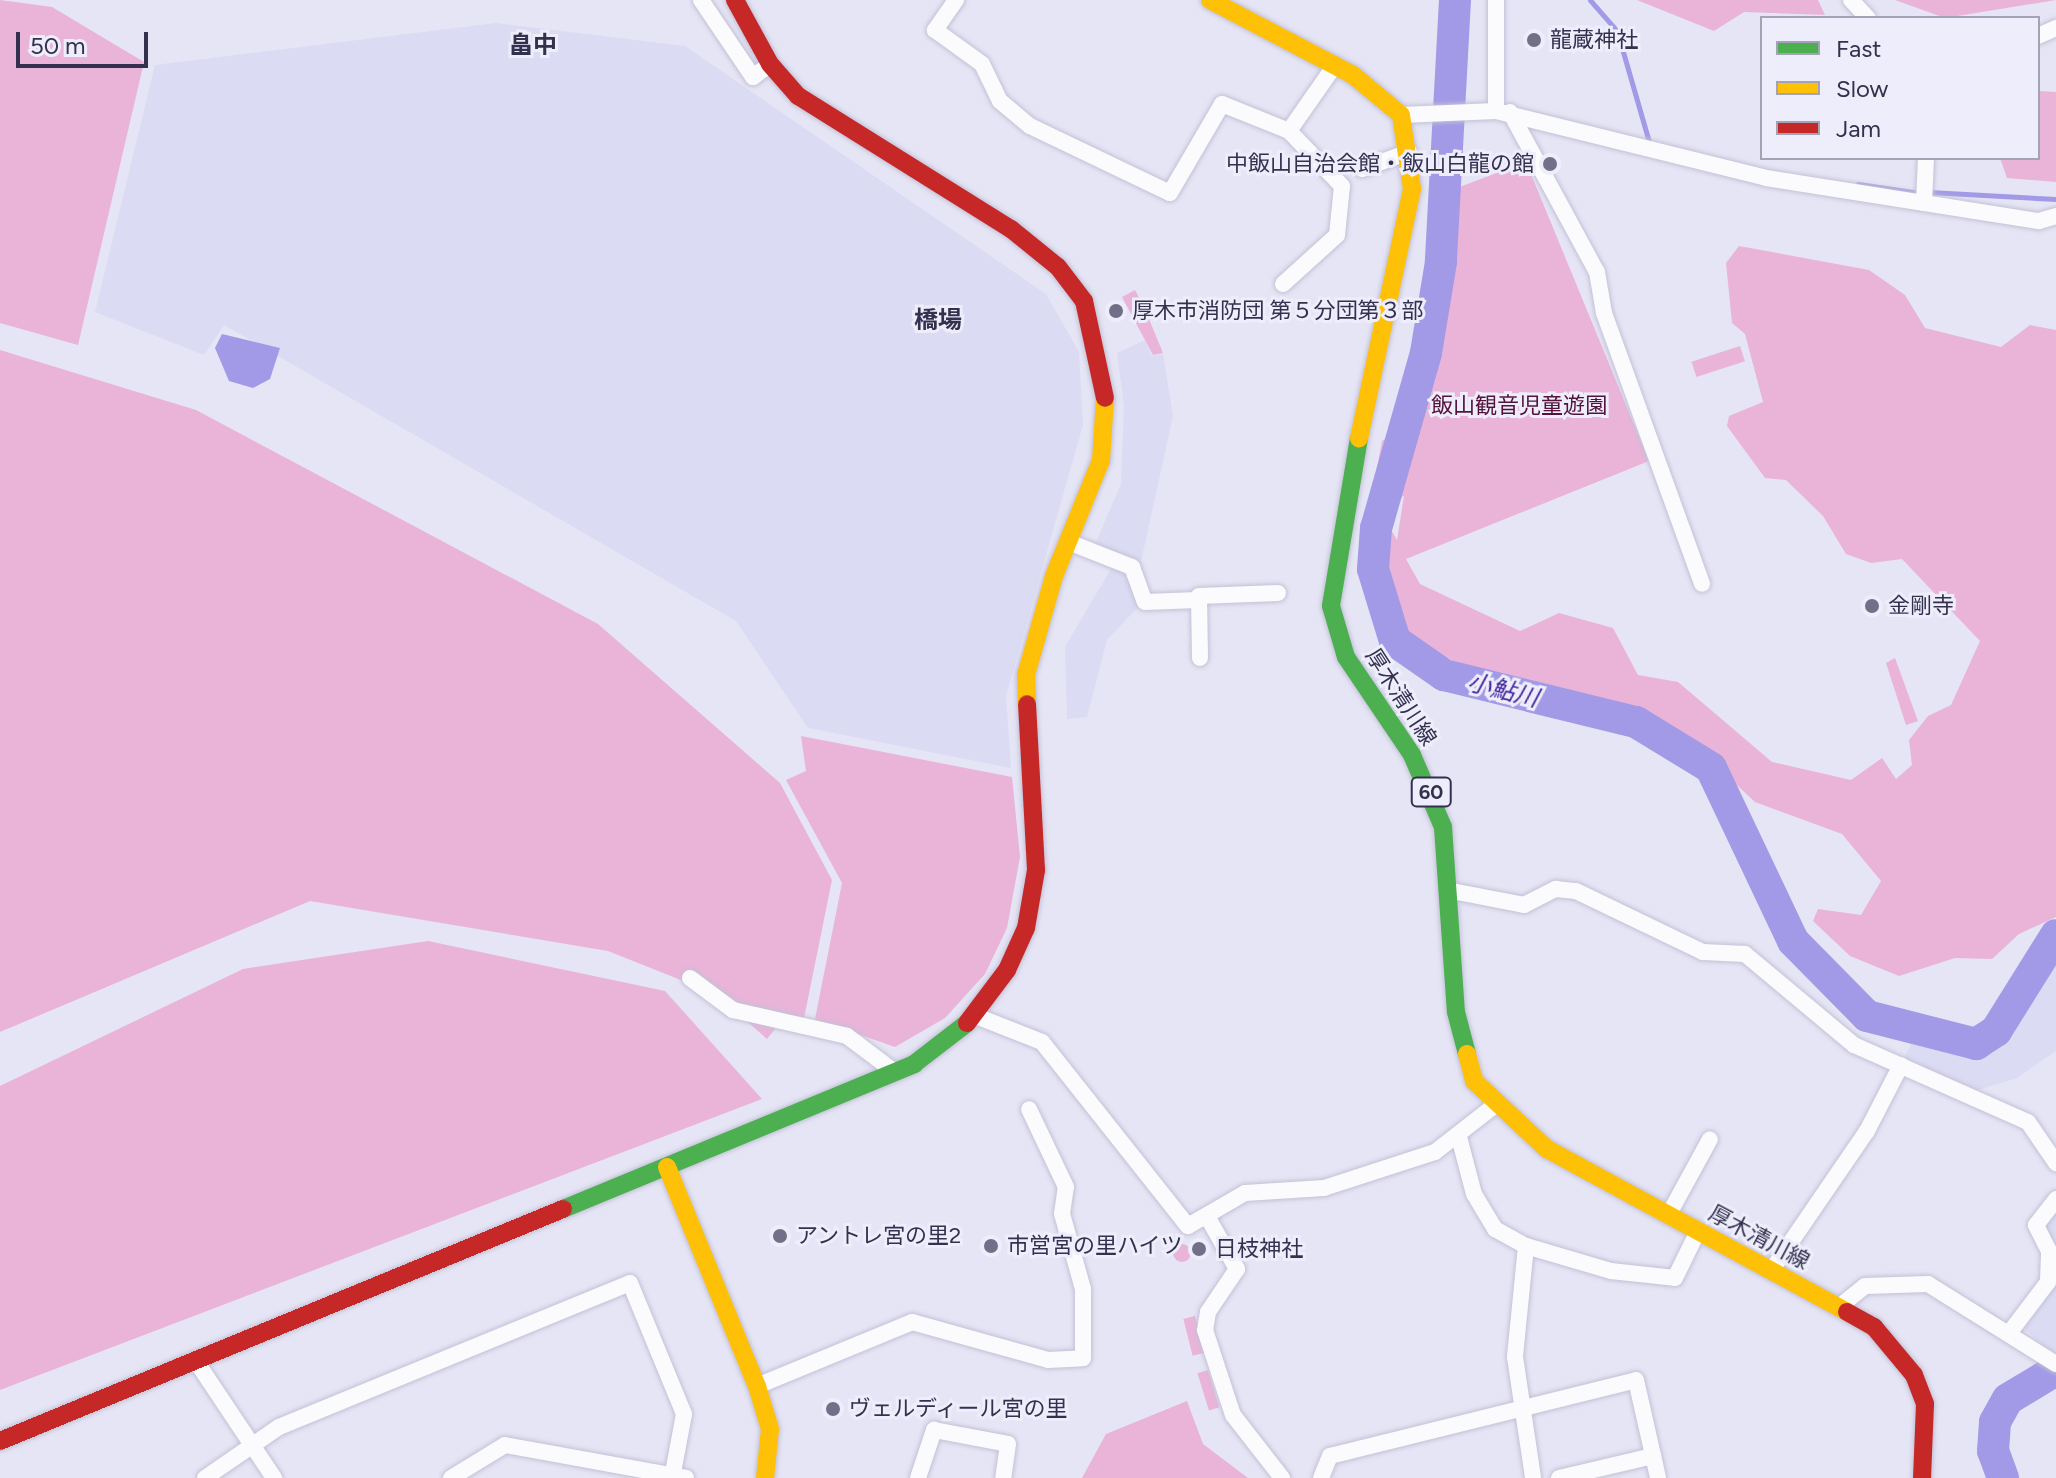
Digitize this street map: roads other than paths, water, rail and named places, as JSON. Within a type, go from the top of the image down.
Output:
[{"type":"street","points":[[701,0],[753,77],[770,64]]},
{"type":"street","points":[[0,1441],[895,1072],[976,1016],[1007,970],[1033,897],[1037,840],[1026,675],[1098,472],[1108,419],[1100,351],[1084,301],[1058,267],[1011,229],[832,123],[770,64],[735,0]]},
{"type":"street","points":[[956,0],[935,30],[982,64],[1000,101],[1030,126],[1170,193],[1222,104],[1289,131],[1342,186],[1337,235],[1283,284]]},
{"type":"street","points":[[1210,0],[1335,65],[1401,115],[1496,112],[1673,158],[2056,224]]},
{"type":"street","points":[[1496,0],[1496,112],[1597,272],[1604,313],[1702,584]]},
{"type":"street","points":[[1851,0],[1866,16]]},
{"type":"street","points":[[1289,131],[1335,65]]},
{"type":"street","name":"厚木清川線","points":[[1401,115],[1409,152],[1408,216],[1338,535],[1331,606],[1346,657],[1432,793],[1452,891],[1463,1053],[1494,1106],[1547,1149],[1874,1327],[1914,1375],[1928,1440],[1922,1478]]},
{"type":"street","points":[[1362,169],[1409,152]]},
{"type":"street","points":[[1924,203],[1926,160]]},
{"type":"street","points":[[2039,221],[2056,216]]},
{"type":"street","points":[[1071,543],[1132,567],[1145,602],[1278,593]]},
{"type":"street","points":[[1198,600],[1200,658]]},
{"type":"street","points":[[1452,891],[1524,905],[1556,889],[1576,891],[1703,952],[1745,954],[1854,1045],[2006,1108],[2028,1122],[2056,1163]]},
{"type":"street","points":[[690,978],[733,1010],[847,1036],[895,1072]]},
{"type":"street","points":[[976,1016],[1042,1042],[1179,1222],[1208,1218],[1245,1193],[1324,1188],[1459,1137],[1494,1106]]},
{"type":"street","points":[[1771,1271],[1867,1131],[1901,1065]]},
{"type":"street","points":[[757,1386],[912,1322],[1048,1360],[1084,1365],[1083,1289],[1062,1214],[1066,1187],[1044,1151],[1029,1109]]},
{"type":"street","points":[[1459,1137],[1474,1194],[1495,1229],[1526,1246],[1611,1271],[1675,1278],[1698,1231]]},
{"type":"street","points":[[1669,1214],[1710,1139]]},
{"type":"street","points":[[667,1167],[757,1386],[770,1429],[765,1478]]},
{"type":"street","points":[[2012,1333],[2048,1282],[2049,1251],[2036,1225],[2056,1199]]},
{"type":"street","points":[[1208,1218],[1237,1269],[1208,1312],[1205,1330],[1233,1415],[1282,1478]]},
{"type":"street","points":[[1526,1246],[1515,1357],[1533,1478]]},
{"type":"street","points":[[1839,1307],[1865,1286],[1910,1281],[1936,1286],[2056,1364]]},
{"type":"street","points":[[205,1478],[279,1427],[630,1283],[684,1414],[677,1477],[505,1445],[451,1478]]},
{"type":"street","points":[[196,1361],[274,1478]]},
{"type":"street","points":[[1321,1478],[1330,1456],[1636,1380],[1658,1478]]},
{"type":"street","points":[[918,1478],[934,1430],[1008,1444],[1003,1478]]},
{"type":"street","points":[[1559,1478],[1653,1456]]},
{"type":"waterway","name":"小鮎川","points":[[1455,0],[1441,262],[1426,353],[1376,528],[1373,569],[1395,641],[1444,675],[1636,722],[1711,768],[1793,941],[1867,1016],[1976,1044],[1996,1031],[2056,935]]},
{"type":"waterway","points":[[1590,0],[1617,31],[1649,142]]},
{"type":"waterway","points":[[1858,184],[1919,193]]},
{"type":"waterway","points":[[1929,192],[2056,199]]},
{"type":"waterway","name":"小鮎川","points":[[2003,1478],[1993,1451],[1995,1422],[2008,1399],[2056,1370]]},
{"type":"place","name":"龍蔵神社","points":[[1534,40]]},
{"type":"place","name":"中飯山自治会館・飯山白龍の館","points":[[1550,164]]},
{"type":"place","name":"厚木市消防団 第５分団第３部","points":[[1116,311]]},
{"type":"place","name":"金剛寺","points":[[1872,606]]},
{"type":"place","name":"アントレ宮の里2","points":[[780,1236]]},
{"type":"place","name":"市営宮の里ハイツ","points":[[991,1246]]},
{"type":"place","name":"日枝神社","points":[[1199,1249]]},
{"type":"place","name":"ヴェルディール宮の里","points":[[833,1409]]},
{"type":"district","name":"畠中","points":[[533,45]]},
{"type":"district","name":"橋場","points":[[938,320]]},
{"type":"park label","name":"飯山観音児童遊園","points":[[1519,406]]}]
